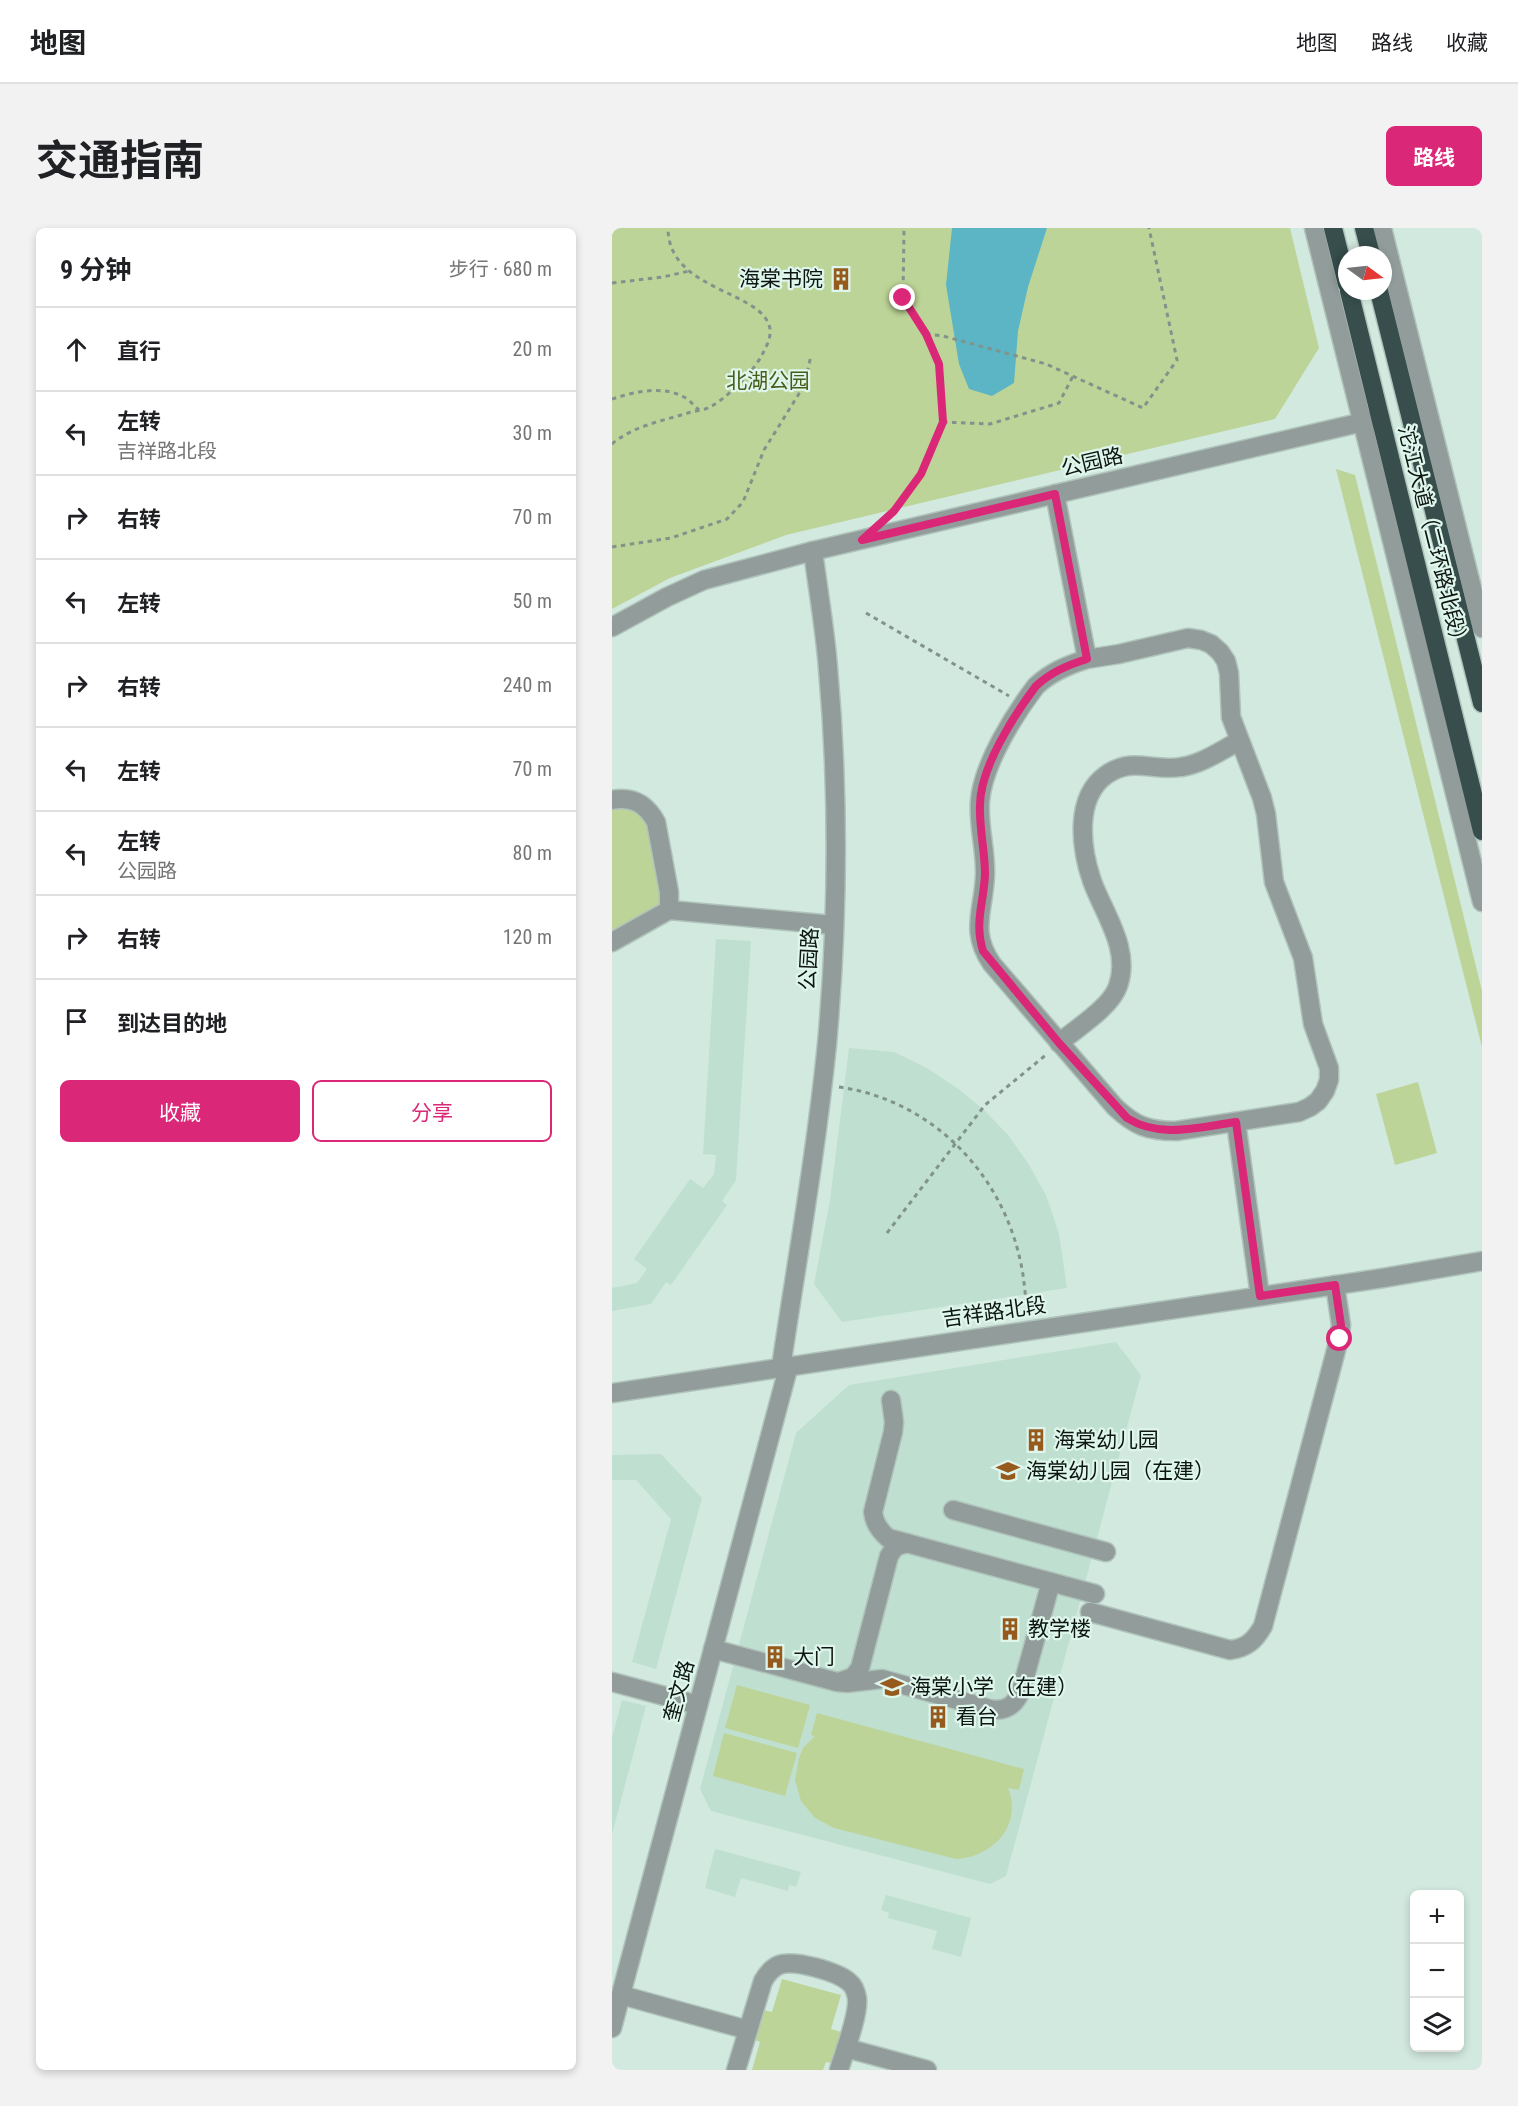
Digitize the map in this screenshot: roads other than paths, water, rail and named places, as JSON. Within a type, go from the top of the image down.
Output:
[{"type":"highway","points":[[1333,228],[1338,248]]},
{"type":"highway","points":[[1364,228],[1369,246]]},
{"type":"highway","name":"沱江大道（二环路北段）","points":[[1351,300],[1482,831]]},
{"type":"highway","name":"沱江大道（二环路北段）","points":[[1383,300],[1470,593],[1482,703]]},
{"type":"street","points":[[1314,228],[1482,902]]},
{"type":"street","points":[[1382,228],[1470,593],[1482,628]]},
{"type":"street","name":"公园路","points":[[612,627],[704,580],[813,551],[1380,418]]},
{"type":"street","points":[[1055,494],[1087,659]]},
{"type":"street","name":"公园路","points":[[785,1366],[820,1112],[828,1032],[833,925],[835,786],[828,667],[813,551]]},
{"type":"street","points":[[1188,638],[1211,644],[1226,661],[1229,673],[1231,717],[1262,798],[1274,882],[1303,958],[1313,1024],[1329,1068],[1329,1080],[1325,1091],[1310,1107],[1299,1112],[1176,1131],[1162,1131],[1138,1125],[1115,1107],[983,951],[978,923],[985,875],[980,820],[982,786],[993,756],[1036,686],[1046,677],[1068,665],[1087,659],[1188,638]]},
{"type":"street","points":[[1059,1043],[1109,1001],[1118,987],[1121,973],[1122,960],[1118,943],[1092,881],[1086,856],[1084,810],[1087,797],[1096,783],[1118,768],[1144,764],[1164,768],[1193,765],[1239,741]]},
{"type":"street","points":[[612,800],[624,798],[634,800],[650,812],[656,822],[669,892],[669,910]]},
{"type":"street","points":[[612,942],[669,910],[833,925]]},
{"type":"street","points":[[1236,1122],[1260,1296]]},
{"type":"street","name":"吉祥路北段","points":[[612,1393],[1383,1278],[1482,1261]]},
{"type":"street","points":[[1090,1612],[1230,1650],[1246,1646],[1258,1635],[1263,1626],[1340,1339],[1341,1325],[1335,1285]]},
{"type":"street","name":"奎文路","points":[[612,2028],[713,1649],[785,1366]]},
{"type":"street","points":[[837,1682],[852,1677],[860,1668],[889,1556],[889,1546],[874,1520],[873,1512],[894,1432],[891,1400]]},
{"type":"street","points":[[953,1510],[1106,1552]]},
{"type":"street","points":[[883,1534],[888,1538],[1095,1594]]},
{"type":"street","points":[[889,1556],[895,1547],[907,1543]]},
{"type":"street","points":[[863,1654],[868,1671],[874,1676],[990,1709],[1003,1710],[1017,1700],[1022,1691],[1051,1582]]},
{"type":"street","points":[[713,1649],[837,1682],[882,1679]]},
{"type":"street","points":[[612,1682],[698,1705]]},
{"type":"street","points":[[736,2070],[759,1989],[766,1975],[779,1965],[794,1963],[837,1974],[853,1986],[857,2008],[839,2070]]},
{"type":"street","points":[[621,1995],[748,2030]]},
{"type":"street","points":[[846,2048],[927,2070]]},
{"type":"water","points":[[952,228],[1047,228],[1028,287],[1018,331],[1014,383],[992,396],[969,389],[959,364],[946,285]]},
{"type":"place","name":"海棠书院","points":[[841,279]]},
{"type":"place","name":"海棠幼儿园","points":[[1036,1440]]},
{"type":"place","name":"海棠幼儿园（在建）","points":[[1008,1471]]},
{"type":"place","name":"教学楼","points":[[1010,1629]]},
{"type":"place","name":"大门","points":[[775,1657]]},
{"type":"place","name":"海棠小学（在建）","points":[[892,1687]]},
{"type":"place","name":"看台","points":[[938,1717]]},
{"type":"park label","name":"北湖公园","points":[[768,381]]}]
